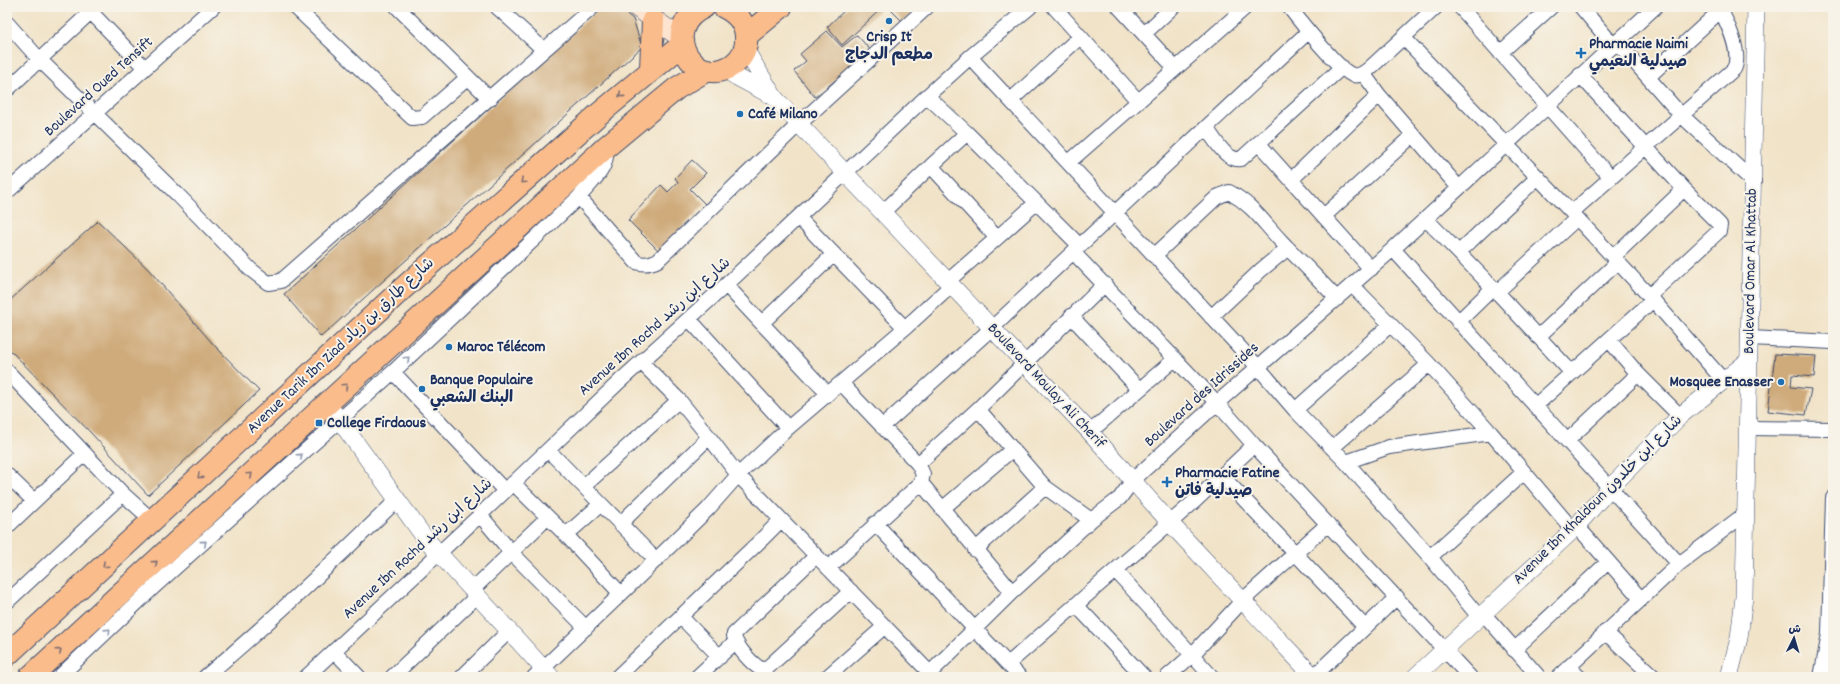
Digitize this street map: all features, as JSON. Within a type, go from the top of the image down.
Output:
[{"type":"main road","points":[[725,7],[734,12],[741,20],[746,42]]},
{"type":"main road","name":"Avenue Tarik Ibn Ziad شارع طارق بن زياد","points":[[30,677],[606,147],[677,88],[723,72],[738,61],[746,42],[781,7]]},
{"type":"main road","points":[[694,9],[682,29],[682,41],[689,60],[697,66],[723,72]]},
{"type":"main road","points":[[644,13],[682,41]]},
{"type":"main road","points":[[644,13],[651,70]]},
{"type":"main road","name":"Avenue Tarik Ibn Ziad شارع طارق بن زياد","points":[[8,651],[153,521],[400,291],[682,41]]},
{"type":"main road","points":[[677,88],[723,72]]},
{"type":"street","name":"Boulevard Oued Tensift","points":[[7,192],[213,7]]},
{"type":"street","points":[[295,7],[412,118],[422,117],[468,77]]},
{"type":"street","points":[[397,7],[490,99]]},
{"type":"street","points":[[497,7],[544,50]]},
{"type":"street","points":[[7,23],[39,59],[250,269],[268,283],[281,281],[593,7]]},
{"type":"street","points":[[579,197],[636,262],[642,265],[650,264],[658,260],[799,124],[928,7]]},
{"type":"street","name":"Avenue Ibn Rochd شارع ابن رشد","points":[[306,677],[641,362],[799,218],[927,96],[970,57],[1030,7]]},
{"type":"street","points":[[1054,7],[1138,101]]},
{"type":"street","points":[[1119,7],[1175,68]]},
{"type":"street","points":[[1144,34],[1173,7]]},
{"type":"street","points":[[1069,162],[1246,7]]},
{"type":"street","points":[[1289,7],[1308,32],[1342,67],[1352,75],[1363,73],[1436,7]]},
{"type":"street","points":[[1500,53],[1551,7]]},
{"type":"street","points":[[1581,7],[1648,77],[1681,115],[1754,182]]},
{"type":"street","name":"Boulevard des Idrissides","points":[[928,675],[1012,592],[1091,520],[1120,498],[1133,480],[1217,403],[1393,249],[1655,7]]},
{"type":"street","name":"Boulevard Omar Al Khattab","points":[[1738,677],[1747,642],[1751,598],[1756,7]]},
{"type":"street","name":"Boulevard Omar Al Khattab","points":[[1729,677],[1739,638],[1743,611],[1746,512],[1753,428],[1749,360],[1754,338],[1764,7]]},
{"type":"street","points":[[7,90],[91,9],[145,68]]},
{"type":"street","points":[[1467,9],[1500,53],[1611,178]]},
{"type":"street","points":[[1458,322],[1495,290],[1575,215],[1611,178],[1729,74],[1736,65],[1734,43],[1720,9],[1648,77]]},
{"type":"street","points":[[882,427],[992,328],[1114,212],[1308,32]]},
{"type":"street","points":[[1011,100],[1080,37]]},
{"type":"street","points":[[1403,37],[1575,215],[1723,380]]},
{"type":"street","name":"Boulevard Moulay Ali Cherif","points":[[746,42],[774,97],[845,174],[950,283],[1024,364],[1090,432],[1170,523],[1314,677]]},
{"type":"street","points":[[970,57],[1258,367],[1295,410],[1346,462],[1481,615],[1539,677]]},
{"type":"street","points":[[1206,128],[1232,159],[1241,159],[1342,67]]},
{"type":"street","name":"Boulevard Moulay Ali Cherif","points":[[723,72],[774,97]]},
{"type":"street","points":[[1363,73],[1379,95],[1459,188]]},
{"type":"street","points":[[1535,406],[1609,340],[1719,231],[1720,228],[1718,222],[1684,189],[1580,75]]},
{"type":"street","points":[[1292,180],[1379,95]]},
{"type":"street","points":[[927,96],[967,133],[1036,202],[1104,284],[1397,596],[1470,677]]},
{"type":"street","points":[[883,212],[967,133]]},
{"type":"street","points":[[1324,216],[1413,135]]},
{"type":"street","points":[[1259,144],[1371,268]]},
{"type":"street","points":[[59,677],[157,584],[393,372],[579,197],[605,165],[608,156],[606,147]]},
{"type":"street","points":[[931,166],[997,238]]},
{"type":"street","points":[[1459,252],[1538,177]]},
{"type":"street","points":[[1538,337],[1684,189]]},
{"type":"street","points":[[1154,256],[1217,197],[1229,192],[1252,208],[1337,299]]},
{"type":"street","points":[[327,403],[398,499],[415,526],[509,631],[542,674],[586,628],[722,494],[738,475],[788,428],[905,328],[950,283],[1036,202]]},
{"type":"street","points":[[799,218],[905,328]]},
{"type":"street","points":[[1426,219],[1459,252],[1572,373]]},
{"type":"street","points":[[1211,318],[1261,270],[1288,248]]},
{"type":"street","points":[[1393,249],[1609,489],[1679,564]]},
{"type":"street","points":[[762,323],[834,254]]},
{"type":"street","points":[[918,464],[978,409],[1104,284]]},
{"type":"street","points":[[726,285],[828,394]]},
{"type":"street","points":[[1352,285],[1429,364],[1524,472],[1641,599]]},
{"type":"street","points":[[1071,316],[1139,389]]},
{"type":"street","points":[[689,319],[788,428]]},
{"type":"street","points":[[1295,410],[1390,325]]},
{"type":"street","points":[[1754,338],[1833,342]]},
{"type":"street","points":[[1609,340],[1638,374],[1680,416]]},
{"type":"street","points":[[1090,432],[1175,359]]},
{"type":"street","name":"Avenue Ibn Khaldoun شارع ابن خلدون","points":[[1415,677],[1575,528],[1609,489],[1680,416],[1749,360]]},
{"type":"street","points":[[641,362],[679,400],[738,475],[885,626],[928,675]]},
{"type":"street","points":[[1332,448],[1429,364]]},
{"type":"street","points":[[7,371],[84,454],[123,494],[153,521]]},
{"type":"street","points":[[393,372],[509,487],[566,535],[621,594]]},
{"type":"street","points":[[1567,441],[1638,374]]},
{"type":"street","points":[[828,568],[921,483],[923,474],[918,464],[841,383]]},
{"type":"street","points":[[584,486],[679,400]]},
{"type":"street","points":[[978,409],[1046,487],[1091,520]]},
{"type":"street","points":[[1753,428],[1833,429]]},
{"type":"street","points":[[1346,462],[1389,447],[1491,433]]},
{"type":"street","points":[[620,524],[709,437]]},
{"type":"street","points":[[1008,664],[1170,523],[1254,445]]},
{"type":"street","points":[[942,509],[1013,449]]},
{"type":"street","points":[[548,450],[656,560]]},
{"type":"street","points":[[7,527],[84,454]]},
{"type":"street","points":[[1430,557],[1524,472]]},
{"type":"street","points":[[7,475],[34,501]]},
{"type":"street","points":[[1222,476],[1295,555],[1365,627]]},
{"type":"street","points":[[921,483],[975,550],[1012,592]]},
{"type":"street","points":[[975,550],[1046,487]]},
{"type":"street","points":[[7,602],[123,494]]},
{"type":"street","points":[[1821,677],[1831,634],[1833,498]]},
{"type":"street","points":[[205,677],[243,645],[316,578],[398,499]]},
{"type":"street","points":[[566,535],[601,504]]},
{"type":"street","points":[[1558,677],[1679,564],[1746,512]]},
{"type":"street","points":[[480,515],[512,552],[586,628]]},
{"type":"street","points":[[392,677],[512,552],[547,518]]},
{"type":"street","points":[[617,677],[781,520]]},
{"type":"street","points":[[875,524],[1020,677]]},
{"type":"street","points":[[1167,677],[1192,655],[1243,600],[1328,524]]},
{"type":"street","points":[[816,556],[736,632],[733,638],[735,642],[758,668],[769,673],[851,591]]},
{"type":"street","points":[[1514,650],[1608,562]]},
{"type":"street","points":[[1116,571],[1212,677]]},
{"type":"street","points":[[1314,677],[1397,596]]},
{"type":"street","points":[[1076,605],[1144,677]]},
{"type":"street","points":[[681,617],[720,658]]},
{"type":"street","points":[[827,677],[885,626]]},
{"type":"street","points":[[462,677],[509,631]]},
{"type":"street","points":[[1606,632],[1654,677]]},
{"type":"street","points":[[697,677],[720,658],[735,642]]},
{"type":"street","points":[[334,651],[359,677]]},
{"type":"street","points":[[1568,667],[1579,677]]},
{"type":"building","points":[[601,7],[618,7],[633,19],[642,47],[321,337],[284,294]]},
{"type":"building","points":[[848,7],[883,7],[842,45],[827,27]]},
{"type":"building","points":[[888,7],[919,7],[903,22]]},
{"type":"building","points":[[827,31],[842,47],[857,35],[871,51],[815,97],[794,71],[806,61],[800,54]]},
{"type":"building","points":[[692,160],[706,173],[690,189],[705,204],[659,251],[628,220],[661,185],[668,192],[678,182],[675,178]]},
{"type":"building","points":[[98,221],[149,270],[213,344],[259,391],[148,495],[91,433],[7,347],[7,303]]},
{"type":"building","name":"Mosquee Enasser","points":[[1775,354],[1816,356],[1814,377],[1792,375],[1791,387],[1811,389],[1806,415],[1768,411]]},
{"type":"place","name":"Crisp It مطعم الدجاج","points":[[889,21]]},
{"type":"place","name":"Pharmacie Naimi صيدلية النعيمي","points":[[1581,53]]},
{"type":"place","name":"Café Milano","points":[[740,114]]},
{"type":"place","name":"Maroc Télécom","points":[[449,347]]},
{"type":"place","name":"Mosquee Enasser","points":[[1781,382]]},
{"type":"place","name":"Banque Populaire البنك الشعبي","points":[[422,389]]},
{"type":"place","name":"College Firdaous","points":[[319,423]]},
{"type":"place","name":"Pharmacie Fatine صيدلية فاتن","points":[[1167,482]]}]
